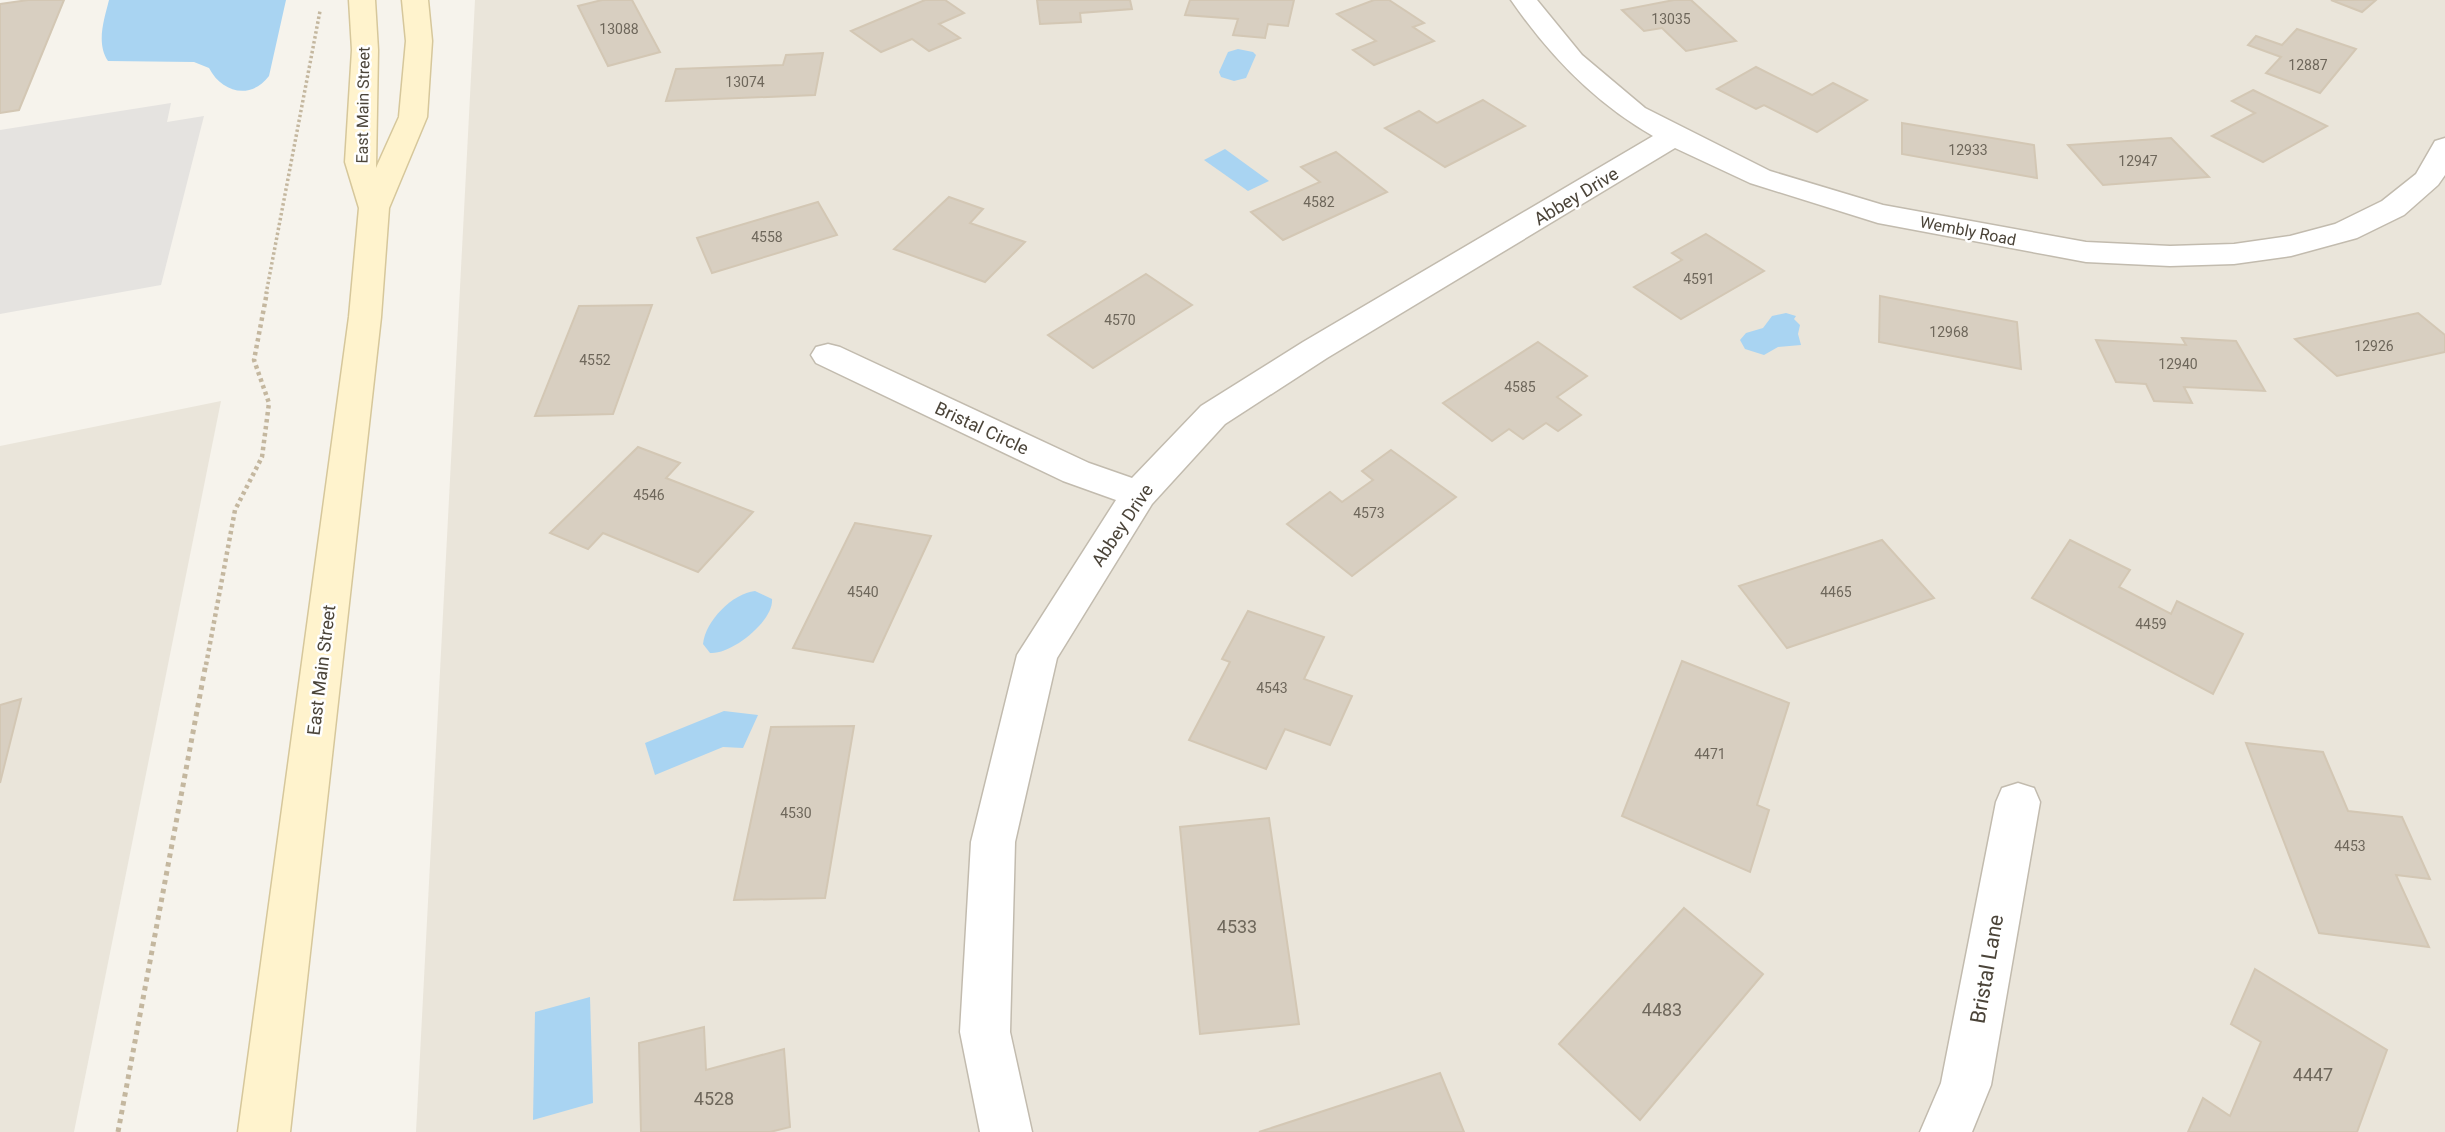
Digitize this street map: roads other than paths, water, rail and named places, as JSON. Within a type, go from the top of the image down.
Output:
[{"type":"main road","name":"East Main Street","points":[[362,0],[365,50],[359,162],[374,208]]},
{"type":"main road","name":"East Main Street","points":[[264,1132],[363,331],[374,208],[413,117],[419,41],[415,0]]},
{"type":"street","name":"Wembly Road","points":[[1524,0],[1572,61],[1635,114],[1760,177],[1878,214],[2086,252],[2170,256],[2245,252],[2291,246],[2346,231],[2393,208],[2411,194],[2428,179],[2444,150]]},
{"type":"street","name":"Abbey Drive","points":[[1006,1132],[985,1032],[993,842],[1037,655],[1139,494],[1213,415],[1315,350],[1674,136]]},
{"type":"street","name":"Bristal Circle","points":[[828,355],[1076,472],[1139,494]]},
{"type":"street","name":"Bristal Lane","points":[[1946,1132],[1966,1085],[2018,802]]},
{"type":"water","points":[[109,0],[286,0],[269,76],[262,84],[246,91],[229,88],[215,77],[209,68],[194,62],[108,61],[102,47],[102,39]]},
{"type":"water","points":[[1238,49],[1256,55],[1246,78],[1234,81],[1221,77],[1219,72],[1228,52]]},
{"type":"water","points":[[1225,149],[1269,181],[1248,191],[1204,160]]},
{"type":"water","points":[[1786,313],[1796,316],[1794,319],[1800,325],[1798,334],[1801,345],[1778,347],[1764,355],[1745,349],[1740,340],[1746,333],[1763,328],[1772,316]]},
{"type":"water","points":[[755,591],[772,599],[766,617],[739,643],[710,653],[703,644],[709,626],[729,603]]},
{"type":"water","points":[[724,711],[758,715],[743,748],[723,747],[655,775],[645,743]]},
{"type":"water","points":[[590,997],[593,1103],[533,1120],[535,1012]]}]
